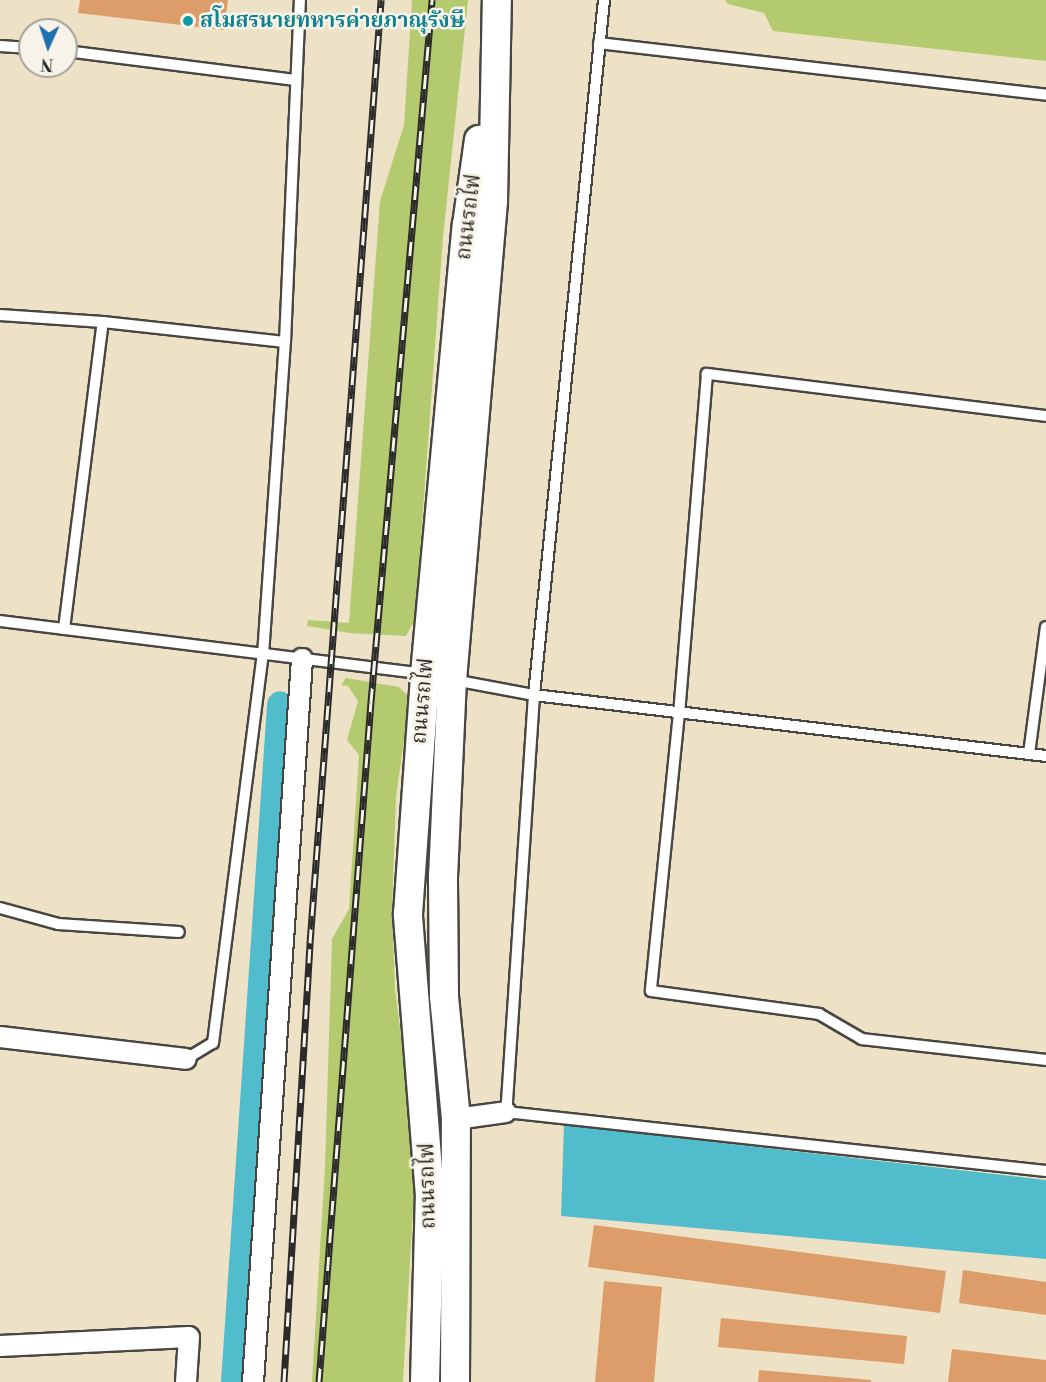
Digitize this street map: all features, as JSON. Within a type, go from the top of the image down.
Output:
[{"type":"main road","name":"ถนนรถไฟ","points":[[425,1382],[430,1196],[408,914],[425,674],[466,225],[496,11]]},
{"type":"main road","name":"ถนนรถไฟ","points":[[455,1382],[456,1119],[444,985],[443,877],[452,680],[493,201],[496,11]]},
{"type":"street","points":[[253,1382],[302,659]]},
{"type":"street","points":[[0,1037],[186,1059]]},
{"type":"street","points":[[456,1119],[506,1112]]},
{"type":"street","points":[[0,1346],[189,1337],[186,1382]]},
{"type":"lane","points":[[186,1059],[213,1043],[262,655],[285,342],[300,0]]},
{"type":"lane","points":[[604,0],[534,695],[506,1112],[1046,1171]]},
{"type":"lane","points":[[599,43],[1046,95]]},
{"type":"lane","points":[[0,46],[18,47]]},
{"type":"lane","points":[[78,53],[295,80]]},
{"type":"lane","points":[[0,315],[103,322],[285,342]]},
{"type":"lane","points":[[64,629],[103,322]]},
{"type":"lane","points":[[1046,416],[707,374],[679,713],[651,991],[819,1014],[862,1039],[1046,1060]]},
{"type":"lane","points":[[0,621],[425,674]]},
{"type":"lane","points":[[1029,754],[1046,627]]},
{"type":"lane","points":[[452,680],[534,695],[1046,756]]},
{"type":"lane","points":[[0,908],[58,924],[179,932]]},
{"type":"green space","points":[[412,0],[468,0],[443,237],[415,619],[406,636],[350,633],[307,626],[308,620],[349,623],[380,201],[404,125]]},
{"type":"green space","points":[[725,0],[1046,0],[1046,61],[773,31],[764,13],[728,4]]},
{"type":"green space","points":[[346,678],[399,687],[410,698],[396,797],[392,909],[395,989],[414,1138],[414,1193],[403,1382],[312,1382],[325,1167],[332,939],[349,909],[359,755],[347,740],[358,701],[348,686],[341,685]]},
{"type":"water","points":[[564,1125],[1046,1180],[1046,1259],[561,1216]]},
{"type":"building","name":"สโมสรนายทหารค่ายภาณุรังษี","points":[[80,0],[228,0],[224,30],[78,13]]},
{"type":"building","points":[[594,1225],[946,1271],[940,1313],[588,1267]]},
{"type":"building","points":[[963,1270],[1046,1282],[1046,1315],[959,1303]]},
{"type":"building","points":[[604,1281],[662,1287],[654,1382],[595,1382]]},
{"type":"building","points":[[721,1318],[907,1336],[904,1364],[718,1347]]},
{"type":"building","points":[[952,1349],[1046,1360],[1046,1382],[948,1382]]},
{"type":"building","points":[[759,1370],[871,1380],[871,1382],[758,1382]]},
{"type":"waterway","points":[[234,1382],[280,705]]},
{"type":"railway","points":[[284,1382],[310,943],[381,0]]},
{"type":"railway","points":[[319,1382],[371,702],[432,0]]},
{"type":"place","name":"สโมสรนายทหารค่ายภาณุรังษี","points":[[188,21]]}]
